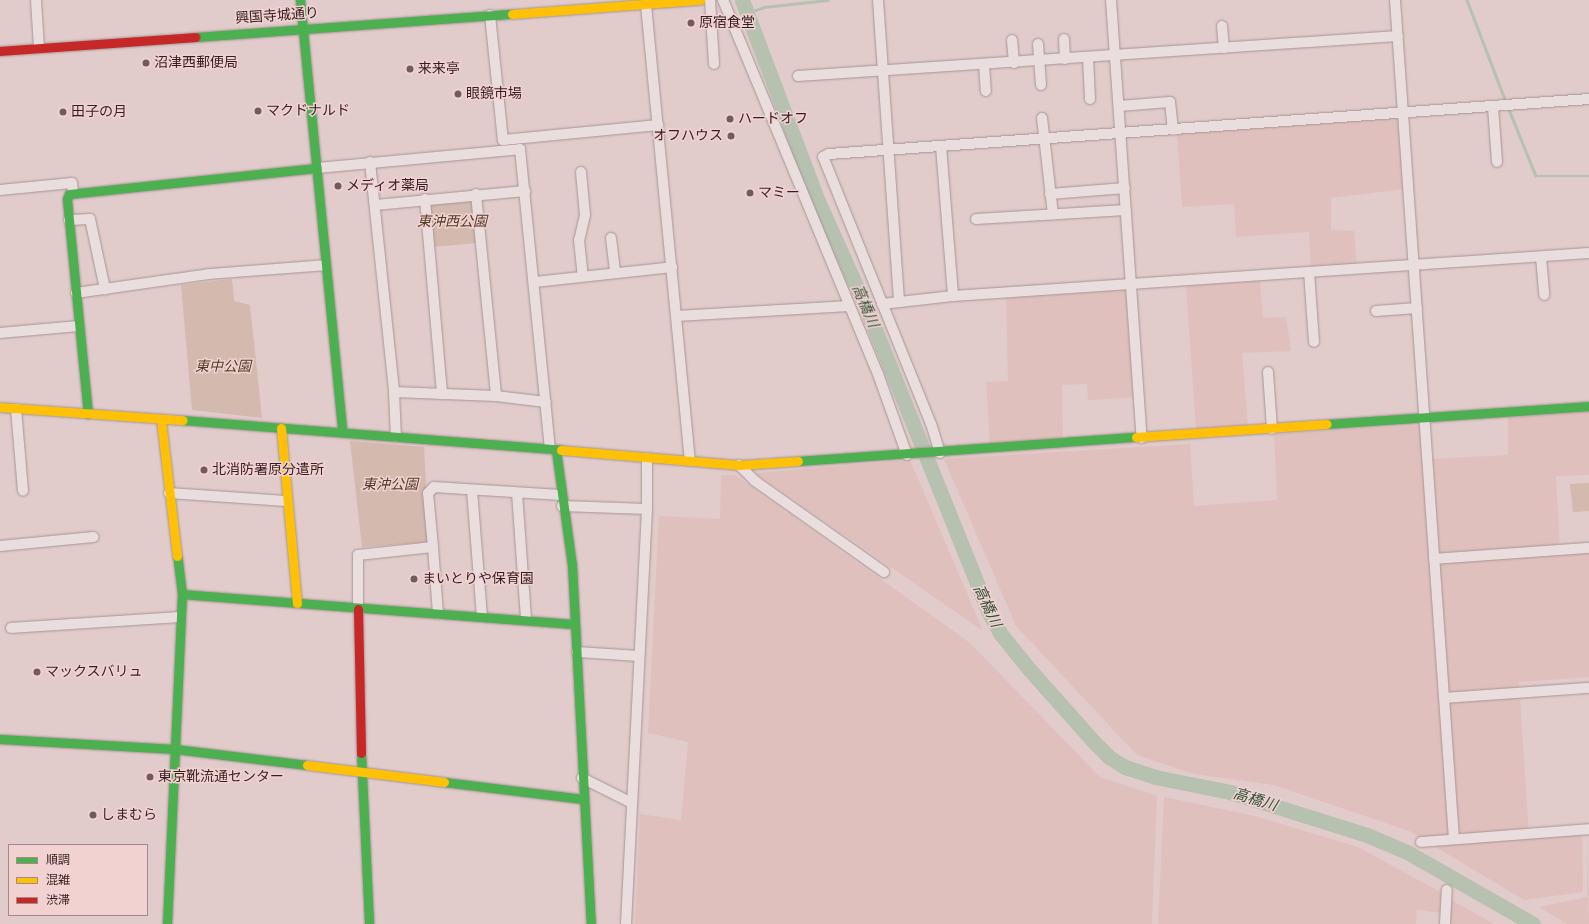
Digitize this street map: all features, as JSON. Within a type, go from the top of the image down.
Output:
[{"type":"street","points":[[36,0],[39,48]]},
{"type":"street","points":[[300,0],[342,431]]},
{"type":"street","name":"興国寺城通り","points":[[0,51],[490,15],[578,5],[646,5],[700,0]]},
{"type":"street","points":[[710,0],[714,64]]},
{"type":"street","points":[[723,0],[878,374],[909,454]]},
{"type":"street","points":[[1111,0],[1142,438]]},
{"type":"street","points":[[1395,0],[1454,839]]},
{"type":"street","points":[[878,1],[898,302]]},
{"type":"street","points":[[646,5],[690,461]]},
{"type":"street","points":[[490,15],[503,140],[658,125]]},
{"type":"street","points":[[1222,26],[1224,48]]},
{"type":"street","points":[[798,76],[882,72],[1398,36]]},
{"type":"street","points":[[1064,39],[1065,59]]},
{"type":"street","points":[[1012,40],[1014,63]]},
{"type":"street","points":[[1038,44],[1041,85]]},
{"type":"street","points":[[1088,58],[1090,99]]},
{"type":"street","points":[[984,65],[986,92]]},
{"type":"street","points":[[940,453],[931,424],[823,157],[829,154],[1589,99]]},
{"type":"street","points":[[1119,106],[1170,102],[1172,130]]},
{"type":"street","points":[[1497,162],[1502,106]]},
{"type":"street","points":[[1042,118],[1052,214]]},
{"type":"street","points":[[941,146],[953,296]]},
{"type":"street","points":[[88,414],[66,199],[73,192],[370,162],[520,149],[535,282],[546,402],[572,565],[583,799],[591,924]]},
{"type":"street","points":[[370,162],[394,392],[396,437]]},
{"type":"street","points":[[581,172],[585,215],[579,240],[583,276]]},
{"type":"street","points":[[0,190],[72,183],[73,192]]},
{"type":"street","points":[[1050,194],[1125,188]]},
{"type":"street","points":[[374,205],[476,194],[525,191]]},
{"type":"street","points":[[476,194],[496,396]]},
{"type":"street","points":[[425,199],[442,394]]},
{"type":"street","points":[[976,219],[1126,210]]},
{"type":"street","points":[[69,220],[90,219],[106,289]]},
{"type":"street","points":[[611,238],[615,273]]},
{"type":"street","points":[[882,304],[953,296],[1589,253]]},
{"type":"street","points":[[1541,257],[1544,295]]},
{"type":"street","points":[[76,293],[209,274],[326,265]]},
{"type":"street","points":[[535,282],[672,267]]},
{"type":"street","points":[[1309,272],[1314,342]]},
{"type":"street","points":[[677,316],[849,306]]},
{"type":"street","points":[[1376,311],[1417,308]]},
{"type":"street","points":[[0,333],[79,326]]},
{"type":"street","points":[[1268,372],[1272,429]]},
{"type":"street","points":[[394,392],[496,396],[546,402]]},
{"type":"street","points":[[0,408],[160,420],[342,431],[396,437],[739,465],[940,453],[1589,406]]},
{"type":"street","points":[[16,409],[22,491]]},
{"type":"street","points":[[160,420],[182,594],[179,617],[167,924]]},
{"type":"street","points":[[281,428],[286,501],[297,603]]},
{"type":"street","points":[[626,924],[647,509],[647,458]]},
{"type":"street","points":[[739,465],[755,481],[884,572]]},
{"type":"street","points":[[438,614],[428,493],[434,486],[472,490],[561,495]]},
{"type":"street","points":[[472,490],[482,617]]},
{"type":"street","points":[[169,493],[286,501]]},
{"type":"street","points":[[517,493],[526,620]]},
{"type":"street","points":[[562,506],[647,509]]},
{"type":"street","points":[[0,546],[94,537]]},
{"type":"street","points":[[369,924],[361,772],[358,555],[433,547]]},
{"type":"street","points":[[1434,559],[1589,548]]},
{"type":"street","points":[[182,594],[358,609],[575,624]]},
{"type":"street","points":[[11,628],[179,617]]},
{"type":"street","points":[[577,652],[639,656]]},
{"type":"street","points":[[1445,698],[1589,688]]},
{"type":"street","points":[[0,739],[175,749],[583,799]]},
{"type":"street","points":[[582,778],[632,803]]},
{"type":"street","points":[[1421,842],[1589,829]]},
{"type":"street","points":[[1445,924],[1447,890]]},
{"type":"shaded area","points":[[1398,118],[1405,189],[1331,198],[1331,230],[1354,231],[1357,267],[1311,270],[1309,232],[1236,237],[1234,204],[1182,207],[1177,134]]},
{"type":"shaded area","points":[[1260,280],[1263,318],[1286,317],[1291,351],[1242,353],[1248,426],[1196,429],[1186,286]]},
{"type":"shaded area","points":[[1128,290],[1136,397],[1088,400],[1087,384],[1062,385],[1063,438],[990,445],[986,382],[1008,381],[1006,297]]},
{"type":"shaded area","points":[[1589,412],[1589,475],[1556,476],[1560,550],[1440,559],[1432,459],[1508,455],[1508,418]]},
{"type":"shaded area","points":[[1422,425],[1430,564],[1589,552],[1589,677],[1519,682],[1529,836],[1582,832],[1583,892],[1524,900],[1409,831],[1274,785],[1194,774],[1137,755],[1016,626],[944,459],[1190,444],[1194,506],[1277,500],[1274,434]]},
{"type":"shaded area","points":[[910,460],[983,631],[755,473]]},
{"type":"shaded area","points":[[721,475],[735,475],[970,643],[1100,777],[1157,796],[1152,924],[635,924],[640,814],[681,820],[688,742],[648,733],[659,516],[720,519]]},
{"type":"shaded area","points":[[1164,797],[1255,816],[1358,847],[1444,894],[1442,913],[1417,910],[1416,924],[1158,924]]},
{"type":"shaded area","points":[[1587,834],[1589,924],[1567,924],[1539,907],[1587,897]]},
{"type":"shaded area","points":[[1451,900],[1494,924],[1449,924]]},
{"type":"green space","name":"東沖西公園","points":[[466,197],[472,201],[476,243],[432,247],[428,204]]},
{"type":"green space","name":"東中公園","points":[[232,279],[234,301],[250,305],[262,418],[192,410],[181,285]]},
{"type":"green space","name":"東沖公園","points":[[350,441],[424,447],[429,542],[362,547]]},
{"type":"green space","points":[[1589,483],[1589,511],[1573,512],[1570,484]]},
{"type":"waterway","name":"高橋川","points":[[742,0],[818,201],[868,312],[988,611],[1000,633],[1029,669],[1095,743],[1109,757],[1125,767],[1155,777],[1230,792],[1367,835],[1407,852],[1533,924]]},
{"type":"waterway","points":[[747,13],[764,7],[828,0]]},
{"type":"waterway","points":[[1467,0],[1506,102]]},
{"type":"waterway","points":[[1508,107],[1536,176],[1589,176]]},
{"type":"traffic: fast","points":[[300,0],[342,431]]},
{"type":"traffic: fast","points":[[196,37],[512,14]]},
{"type":"traffic: fast","points":[[88,414],[67,199],[69,194],[317,168]]},
{"type":"traffic: fast","points":[[1327,424],[1589,406]]},
{"type":"traffic: fast","points":[[183,420],[561,450]]},
{"type":"traffic: fast","points":[[798,461],[1136,437]]},
{"type":"traffic: fast","points":[[556,450],[572,565],[591,924]]},
{"type":"traffic: fast","points":[[167,924],[182,594],[177,556]]},
{"type":"traffic: fast","points":[[182,594],[575,624]]},
{"type":"traffic: fast","points":[[0,739],[175,749],[307,765]]},
{"type":"traffic: fast","points":[[361,753],[369,924]]},
{"type":"traffic: fast","points":[[444,782],[583,799]]},
{"type":"traffic: slow","points":[[512,14],[700,0]]},
{"type":"traffic: slow","points":[[0,407],[183,420]]},
{"type":"traffic: slow","points":[[161,420],[177,556]]},
{"type":"traffic: slow","points":[[1136,437],[1327,424]]},
{"type":"traffic: slow","points":[[281,428],[297,603]]},
{"type":"traffic: slow","points":[[561,450],[739,465],[798,461]]},
{"type":"traffic: slow","points":[[307,765],[444,782]]},
{"type":"traffic: jam","points":[[0,51],[196,37]]},
{"type":"traffic: jam","points":[[358,609],[361,753]]},
{"type":"place","name":"原宿食堂","points":[[691,23]]},
{"type":"place","name":"沼津西郵便局","points":[[146,63]]},
{"type":"place","name":"来来亭","points":[[410,69]]},
{"type":"place","name":"眼鏡市場","points":[[458,94]]},
{"type":"place","name":"マクドナルド","points":[[258,111]]},
{"type":"place","name":"田子の月","points":[[63,112]]},
{"type":"place","name":"ハードオフ","points":[[730,119]]},
{"type":"place","name":"オフハウス","points":[[731,136]]},
{"type":"place","name":"メディオ薬局","points":[[338,186]]},
{"type":"place","name":"マミー","points":[[750,193]]},
{"type":"place","name":"北消防署原分遣所","points":[[204,470]]},
{"type":"place","name":"まいとりや保育園","points":[[414,579]]},
{"type":"place","name":"マックスバリュ","points":[[37,672]]},
{"type":"place","name":"東京靴流通センター","points":[[150,777]]},
{"type":"place","name":"しまむら","points":[[93,815]]}]
